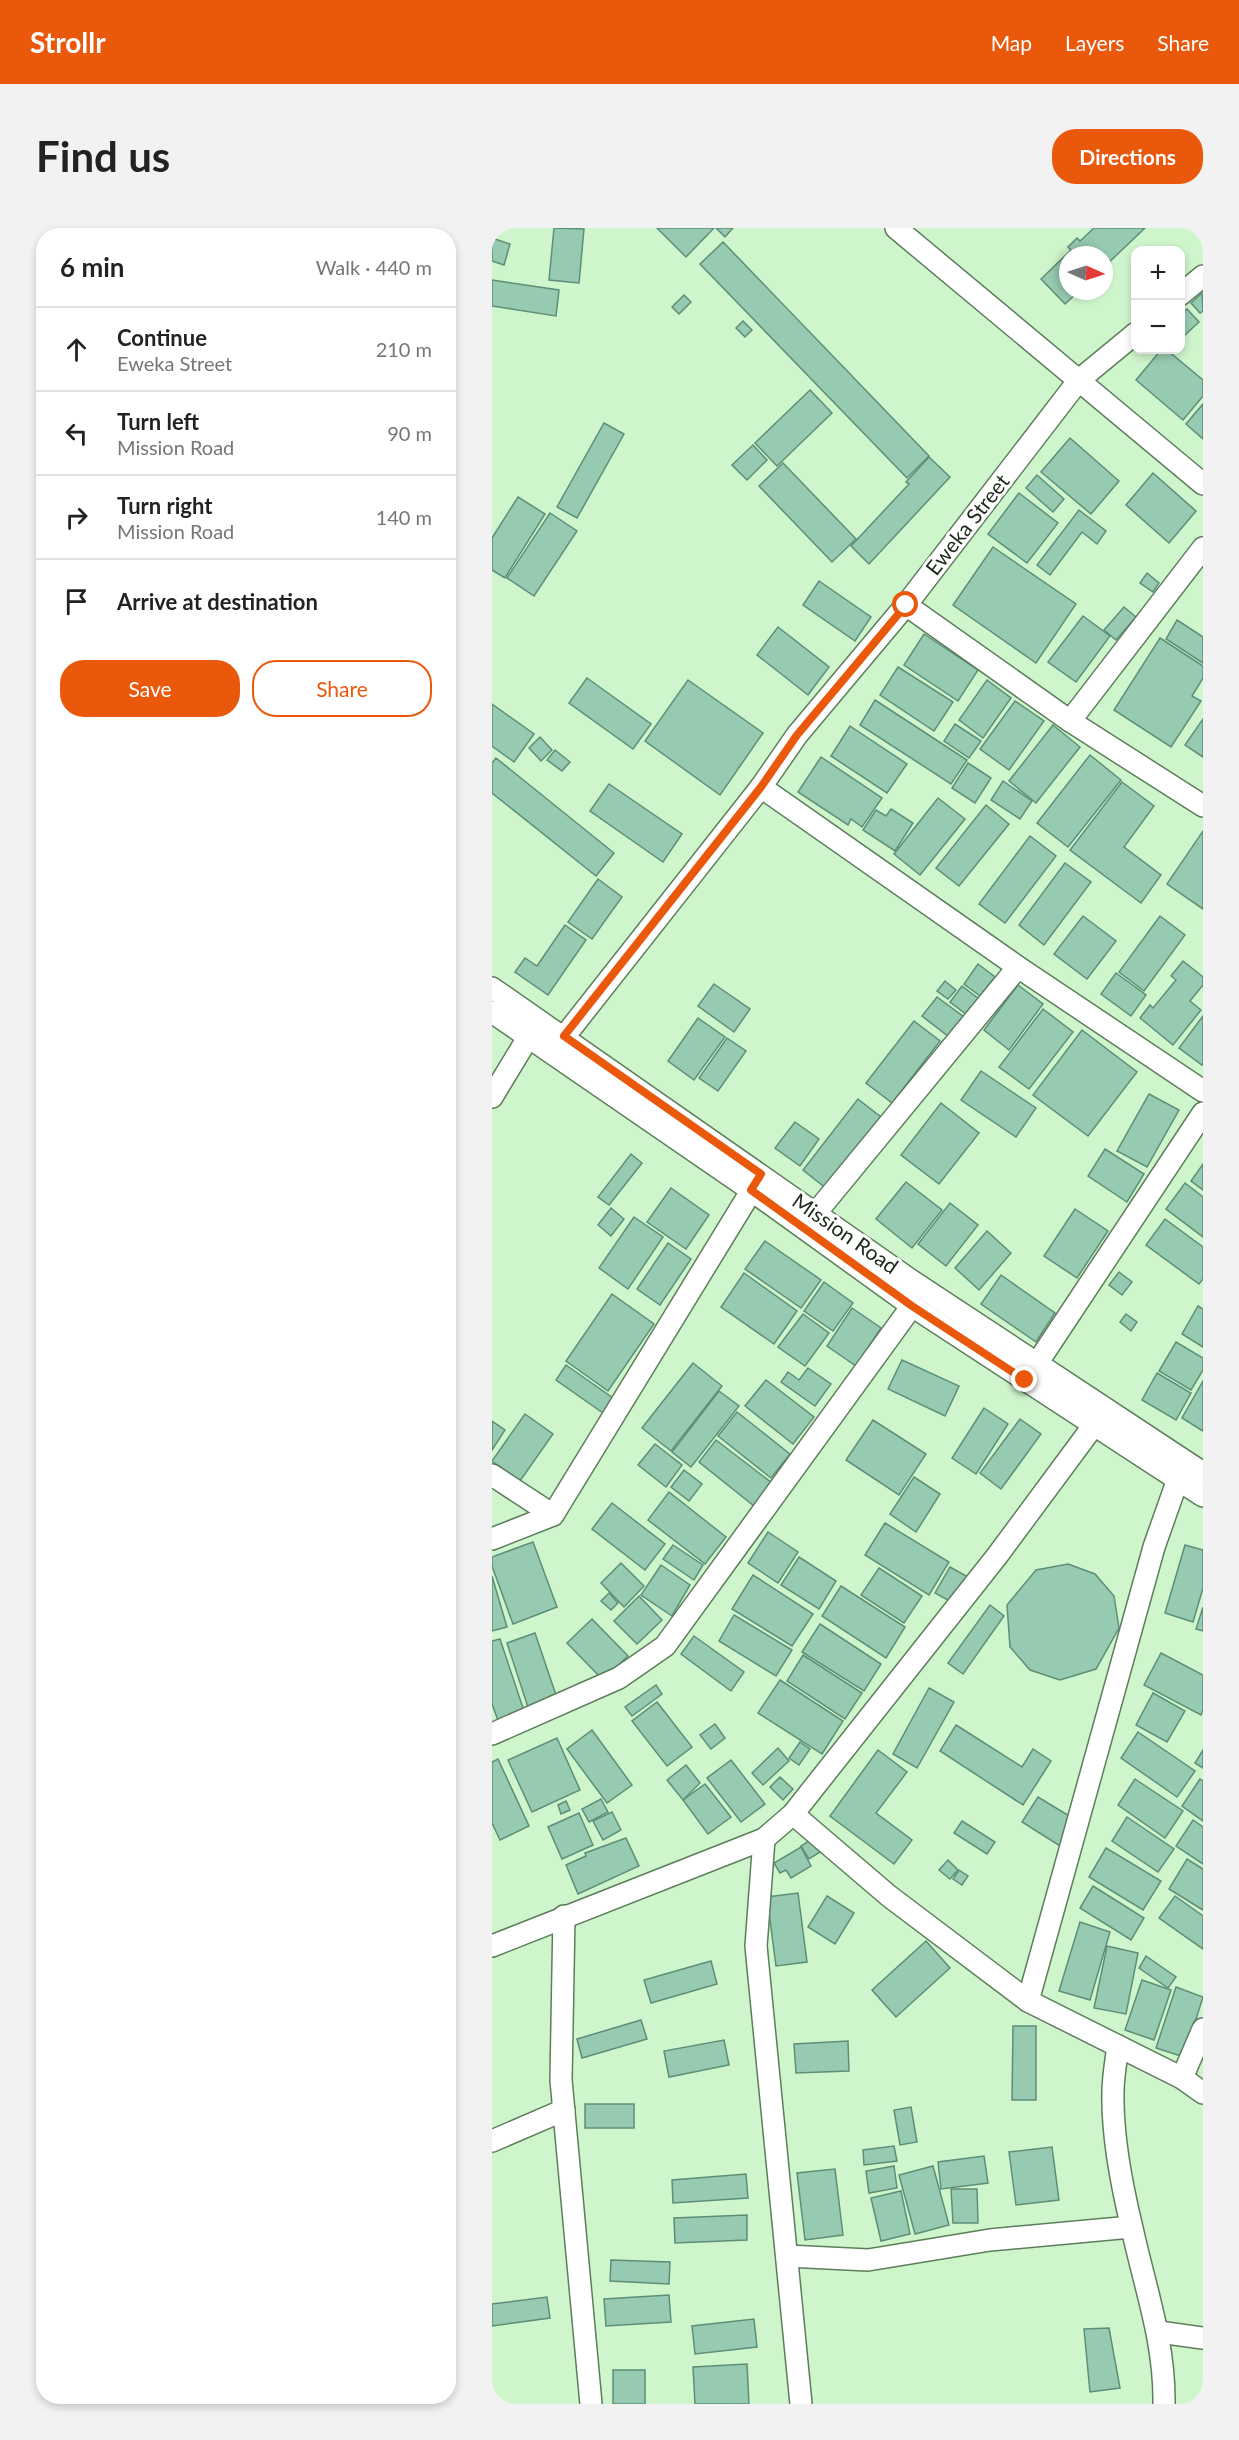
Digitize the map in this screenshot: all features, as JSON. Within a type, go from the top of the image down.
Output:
[{"type":"street","points":[[896,228],[1203,484]]},
{"type":"street","points":[[1185,291],[1203,276]]},
{"type":"street","name":"Eweka Street","points":[[564,1036],[761,787],[797,735],[906,605],[1079,380],[1131,337]]},
{"type":"street","points":[[1070,721],[1203,548]]},
{"type":"street","points":[[906,605],[1070,721],[1203,806]]},
{"type":"street","points":[[761,787],[1018,967],[1203,1091]]},
{"type":"street","points":[[815,1214],[1018,967]]},
{"type":"street","name":"Mission Road","points":[[492,988],[564,1036],[756,1182],[912,1306],[1203,1496]]},
{"type":"street","name":"Mission Road","points":[[492,1011],[756,1182],[815,1214],[1036,1365],[1203,1473]]},
{"type":"street","points":[[492,1097],[529,1036]]},
{"type":"street","points":[[1036,1365],[1203,1113]]},
{"type":"street","points":[[492,1539],[553,1515],[756,1182]]},
{"type":"street","points":[[492,1734],[619,1678],[665,1646],[912,1306]]},
{"type":"street","points":[[492,1946],[764,1839],[793,1814],[997,1556],[1094,1425]]},
{"type":"street","points":[[492,1475],[553,1515]]},
{"type":"street","points":[[1028,2001],[1154,1547],[1178,1479]]},
{"type":"street","points":[[793,1814],[889,1896],[1028,2001],[1182,2078],[1203,2093]]},
{"type":"street","points":[[764,1839],[756,1946],[801,2404]]},
{"type":"street","points":[[564,1916],[561,2080],[591,2404]]},
{"type":"street","points":[[1182,2078],[1203,2029]]},
{"type":"street","points":[[1118,2046],[1112,2091],[1114,2122],[1131,2227],[1159,2332],[1164,2404]]},
{"type":"street","points":[[492,2141],[564,2110]]},
{"type":"street","points":[[787,2256],[849,2261],[868,2260],[990,2240],[1131,2227]]},
{"type":"street","points":[[1159,2332],[1203,2338]]},
{"type":"building","points":[[554,228],[584,229],[579,283],[549,280]]},
{"type":"building","points":[[657,228],[714,228],[686,257]]},
{"type":"building","points":[[716,228],[733,228],[725,237]]},
{"type":"building","points":[[1094,228],[1145,228],[1113,258],[1113,246],[1069,246],[1077,238],[1080,241]]},
{"type":"building","points":[[492,238],[510,244],[504,265],[492,261]]},
{"type":"building","points":[[723,242],[929,456],[907,478],[700,264]]},
{"type":"building","points":[[1059,262],[1059,298],[1041,279]]},
{"type":"building","points":[[492,280],[559,290],[556,316],[492,306]]},
{"type":"building","points":[[1202,293],[1203,311],[1200,313],[1191,303]]},
{"type":"building","points":[[684,295],[691,302],[679,314],[672,307]]},
{"type":"building","points":[[1187,309],[1199,322],[1185,335],[1185,311]]},
{"type":"building","points":[[743,321],[752,330],[745,337],[736,328]]},
{"type":"building","points":[[1158,354],[1172,354],[1203,380],[1203,396],[1183,420],[1136,380]]},
{"type":"building","points":[[810,390],[832,413],[777,466],[755,443]]},
{"type":"building","points":[[1203,404],[1203,439],[1186,424]]},
{"type":"building","points":[[604,423],[624,434],[577,518],[557,507]]},
{"type":"building","points":[[1070,438],[1119,481],[1091,514],[1041,472]]},
{"type":"building","points":[[753,445],[767,460],[747,480],[732,465]]},
{"type":"building","points":[[929,457],[950,477],[869,564],[851,546],[909,484],[906,482]]},
{"type":"building","points":[[783,463],[856,539],[832,562],[759,486]]},
{"type":"building","points":[[1153,473],[1196,511],[1169,543],[1126,505]]},
{"type":"building","points":[[1037,475],[1064,499],[1053,512],[1026,488]]},
{"type":"building","points":[[1019,493],[1058,523],[1027,563],[988,534]]},
{"type":"building","points":[[518,497],[545,514],[505,578],[492,570],[492,538]]},
{"type":"building","points":[[1079,510],[1106,531],[1097,544],[1082,532],[1050,575],[1037,565]]},
{"type":"building","points":[[550,513],[577,531],[534,596],[507,578]]},
{"type":"building","points":[[993,547],[1076,604],[1036,663],[953,605]]},
{"type":"building","points":[[1147,573],[1159,583],[1153,592],[1140,583]]},
{"type":"building","points":[[819,581],[871,617],[855,641],[803,605]]},
{"type":"building","points":[[1124,607],[1136,617],[1116,640],[1104,630]]},
{"type":"building","points":[[1083,616],[1110,636],[1076,682],[1048,662]]},
{"type":"building","points":[[1177,620],[1203,637],[1203,663],[1166,639]]},
{"type":"building","points":[[778,627],[829,667],[808,695],[757,655]]},
{"type":"building","points":[[924,634],[978,670],[958,701],[904,665]]},
{"type":"building","points":[[1160,638],[1203,666],[1203,678],[1192,696],[1201,701],[1171,747],[1114,710]]},
{"type":"building","points":[[898,667],[953,702],[934,731],[880,695]]},
{"type":"building","points":[[587,678],[651,724],[633,749],[569,703]]},
{"type":"building","points":[[688,680],[763,733],[720,795],[645,741]]},
{"type":"building","points":[[987,680],[1011,698],[983,738],[959,720]]},
{"type":"building","points":[[875,700],[967,760],[951,784],[860,725]]},
{"type":"building","points":[[1015,701],[1044,721],[1009,770],[980,749]]},
{"type":"building","points":[[492,704],[534,734],[514,762],[492,746]]},
{"type":"building","points":[[1203,719],[1203,757],[1185,745]]},
{"type":"building","points":[[955,724],[981,741],[969,758],[944,741]]},
{"type":"building","points":[[1053,725],[1080,747],[1036,803],[1009,781]]},
{"type":"building","points":[[850,726],[907,764],[887,793],[831,756]]},
{"type":"building","points":[[540,737],[552,750],[541,761],[529,748]]},
{"type":"building","points":[[555,750],[570,762],[562,771],[547,760]]},
{"type":"building","points":[[1090,755],[1121,780],[1068,847],[1037,823]]},
{"type":"building","points":[[821,757],[882,798],[862,827],[851,819],[848,825],[798,792]]},
{"type":"building","points":[[496,758],[614,853],[596,876],[492,793],[492,763]]},
{"type":"building","points":[[968,763],[991,778],[975,803],[952,788]]},
{"type":"building","points":[[1003,781],[1032,801],[1020,819],[991,800]]},
{"type":"building","points":[[1122,782],[1154,806],[1124,847],[1161,875],[1141,903],[1070,850]]},
{"type":"building","points":[[609,784],[682,834],[663,862],[590,811]]},
{"type":"building","points":[[938,798],[965,819],[920,875],[894,854]]},
{"type":"building","points":[[986,805],[1009,824],[959,886],[936,868]]},
{"type":"building","points":[[891,809],[913,823],[895,851],[863,830],[876,810],[886,816]]},
{"type":"building","points":[[1203,831],[1203,909],[1167,884]]},
{"type":"building","points":[[1030,836],[1056,856],[1005,923],[979,904]]},
{"type":"building","points":[[1065,863],[1091,882],[1044,945],[1019,925]]},
{"type":"building","points":[[598,879],[622,897],[592,939],[568,922]]},
{"type":"building","points":[[1083,916],[1116,941],[1087,979],[1054,954]]},
{"type":"building","points":[[1160,916],[1185,935],[1144,991],[1119,972]]},
{"type":"building","points":[[565,925],[586,940],[548,995],[515,972],[525,958],[537,966]]},
{"type":"building","points":[[1183,961],[1203,977],[1203,985],[1190,1001],[1201,1010],[1173,1045],[1140,1018],[1150,1005],[1153,1008],[1176,980],[1171,976]]},
{"type":"building","points":[[978,964],[995,977],[980,996],[964,984]]},
{"type":"building","points":[[1116,973],[1146,995],[1131,1016],[1101,994]]},
{"type":"building","points":[[945,981],[956,990],[948,999],[937,991]]},
{"type":"building","points":[[714,984],[750,1009],[734,1032],[698,1006]]},
{"type":"building","points":[[1018,985],[1043,1004],[1009,1050],[984,1030]]},
{"type":"building","points":[[962,986],[979,999],[967,1015],[950,1002]]},
{"type":"building","points":[[937,997],[964,1017],[949,1037],[922,1016]]},
{"type":"building","points":[[1043,1009],[1073,1032],[1029,1089],[999,1067]]},
{"type":"building","points":[[1203,1016],[1203,1063],[1202,1065],[1179,1048]]},
{"type":"building","points":[[698,1018],[725,1037],[694,1080],[668,1061]]},
{"type":"building","points":[[914,1021],[940,1041],[892,1103],[866,1083]]},
{"type":"building","points":[[1082,1030],[1137,1072],[1088,1136],[1033,1095]]},
{"type":"building","points":[[727,1038],[746,1051],[718,1091],[699,1078]]},
{"type":"building","points":[[981,1071],[1036,1108],[1016,1137],[961,1100]]},
{"type":"building","points":[[1149,1094],[1179,1110],[1147,1167],[1117,1151]]},
{"type":"building","points":[[858,1099],[882,1118],[827,1189],[803,1170]]},
{"type":"building","points":[[941,1103],[979,1133],[939,1184],[901,1155]]},
{"type":"building","points":[[795,1122],[819,1139],[800,1166],[775,1148]]},
{"type":"building","points":[[1105,1149],[1144,1174],[1127,1202],[1088,1176]]},
{"type":"building","points":[[631,1154],[642,1163],[609,1205],[598,1197]]},
{"type":"building","points":[[1203,1164],[1203,1190],[1191,1181]]},
{"type":"building","points":[[906,1182],[942,1210],[912,1248],[876,1219]]},
{"type":"building","points":[[1185,1183],[1203,1197],[1203,1237],[1166,1209]]},
{"type":"building","points":[[671,1188],[709,1215],[686,1249],[647,1222]]},
{"type":"building","points":[[950,1203],[978,1225],[946,1266],[918,1244]]},
{"type":"building","points":[[611,1208],[624,1219],[611,1236],[598,1225]]},
{"type":"building","points":[[1075,1209],[1108,1231],[1077,1278],[1044,1256]]},
{"type":"building","points":[[634,1217],[663,1237],[628,1289],[599,1268]]},
{"type":"building","points":[[1165,1219],[1203,1247],[1203,1279],[1199,1284],[1146,1245]]},
{"type":"building","points":[[987,1231],[1011,1253],[979,1290],[955,1268]]},
{"type":"building","points":[[765,1241],[821,1280],[801,1308],[745,1269]]},
{"type":"building","points":[[668,1243],[691,1259],[660,1305],[637,1289]]},
{"type":"building","points":[[1119,1272],[1132,1282],[1122,1295],[1109,1285]]},
{"type":"building","points":[[744,1273],[797,1311],[774,1344],[721,1307]]},
{"type":"building","points":[[1001,1275],[1055,1313],[1036,1342],[981,1304]]},
{"type":"building","points":[[824,1282],[853,1303],[833,1331],[804,1311]]},
{"type":"building","points":[[612,1294],[654,1324],[608,1391],[566,1361]]},
{"type":"building","points":[[1198,1306],[1203,1309],[1203,1347],[1182,1334]]},
{"type":"building","points":[[852,1308],[881,1328],[856,1366],[827,1346]]},
{"type":"building","points":[[803,1314],[829,1333],[805,1366],[778,1347]]},
{"type":"building","points":[[1126,1314],[1137,1322],[1131,1331],[1120,1322]]},
{"type":"building","points":[[1176,1342],[1203,1358],[1203,1370],[1191,1390],[1159,1371]]},
{"type":"building","points":[[902,1360],[959,1386],[945,1416],[888,1389]]},
{"type":"building","points":[[693,1363],[722,1386],[671,1451],[642,1428]]},
{"type":"building","points":[[566,1365],[613,1398],[603,1413],[556,1380]]},
{"type":"building","points":[[808,1368],[831,1384],[815,1406],[781,1382],[788,1372],[799,1380]]},
{"type":"building","points":[[1157,1373],[1191,1393],[1176,1420],[1142,1400]]},
{"type":"building","points":[[766,1380],[814,1417],[793,1444],[745,1406]]},
{"type":"building","points":[[1203,1381],[1203,1431],[1182,1418]]},
{"type":"building","points":[[719,1391],[739,1406],[691,1467],[672,1452]]},
{"type":"building","points":[[984,1408],[1008,1424],[976,1474],[952,1458]]},
{"type":"building","points":[[737,1412],[790,1454],[771,1478],[718,1436]]},
{"type":"building","points":[[525,1414],[553,1434],[520,1481],[492,1461]]},
{"type":"building","points":[[1020,1419],[1041,1434],[1001,1489],[980,1473]]},
{"type":"building","points":[[873,1420],[926,1454],[899,1495],[846,1460]]},
{"type":"building","points":[[492,1421],[505,1430],[492,1450]]},
{"type":"building","points":[[716,1440],[772,1483],[754,1506],[699,1462]]},
{"type":"building","points":[[655,1444],[682,1465],[666,1487],[638,1465]]},
{"type":"building","points":[[684,1470],[702,1484],[689,1501],[671,1487]]},
{"type":"building","points":[[914,1477],[940,1494],[916,1532],[890,1514]]},
{"type":"building","points":[[669,1492],[726,1537],[705,1564],[648,1520]]},
{"type":"building","points":[[612,1503],[665,1544],[645,1570],[592,1529]]},
{"type":"building","points":[[885,1523],[949,1562],[929,1595],[865,1555]]},
{"type":"building","points":[[768,1532],[798,1552],[778,1583],[748,1563]]},
{"type":"building","points":[[533,1542],[557,1607],[513,1624],[492,1566],[492,1557]]},
{"type":"building","points":[[673,1545],[703,1565],[694,1580],[663,1559]]},
{"type":"building","points":[[1185,1545],[1203,1550],[1203,1588],[1193,1622],[1165,1613]]},
{"type":"building","points":[[799,1557],[836,1581],[819,1609],[781,1585]]},
{"type":"building","points":[[621,1563],[644,1586],[624,1607],[601,1583]]},
{"type":"building","points":[[1068,1564],[1095,1574],[1114,1596],[1119,1628],[1096,1669],[1060,1680],[1030,1670],[1010,1647],[1007,1605],[1036,1570]]},
{"type":"building","points":[[661,1565],[690,1585],[672,1616],[641,1595]]},
{"type":"building","points":[[950,1567],[968,1577],[953,1603],[935,1593]]},
{"type":"building","points":[[879,1568],[922,1596],[904,1623],[861,1595]]},
{"type":"building","points":[[753,1575],[813,1614],[792,1646],[732,1609]]},
{"type":"building","points":[[492,1576],[507,1627],[492,1631]]},
{"type":"building","points":[[841,1586],[905,1627],[886,1658],[822,1616]]},
{"type":"building","points":[[609,1593],[618,1603],[611,1610],[601,1601]]},
{"type":"building","points":[[639,1596],[662,1620],[637,1644],[614,1621]]},
{"type":"building","points":[[990,1605],[1004,1616],[963,1674],[948,1663]]},
{"type":"building","points":[[1203,1607],[1203,1631],[1196,1629]]},
{"type":"building","points":[[734,1615],[792,1650],[776,1676],[719,1641]]},
{"type":"building","points":[[592,1619],[628,1656],[603,1680],[567,1643]]},
{"type":"building","points":[[820,1624],[881,1664],[864,1691],[802,1652]]},
{"type":"building","points":[[535,1633],[557,1698],[528,1707],[507,1643]]},
{"type":"building","points":[[694,1636],[744,1672],[731,1691],[681,1654]]},
{"type":"building","points":[[500,1639],[525,1714],[499,1723],[492,1704],[492,1641]]},
{"type":"building","points":[[1161,1653],[1203,1675],[1201,1715],[1144,1685]]},
{"type":"building","points":[[803,1655],[862,1693],[845,1719],[787,1681]]},
{"type":"building","points":[[780,1680],[843,1721],[822,1754],[758,1713]]},
{"type":"building","points":[[656,1685],[662,1694],[632,1716],[625,1707]]},
{"type":"building","points":[[929,1688],[954,1702],[917,1768],[893,1754]]},
{"type":"building","points":[[1153,1693],[1185,1711],[1167,1742],[1136,1725]]},
{"type":"building","points":[[657,1702],[692,1747],[667,1766],[632,1721]]},
{"type":"building","points":[[715,1724],[725,1738],[711,1749],[700,1735]]},
{"type":"building","points":[[956,1725],[1022,1767],[1033,1749],[1051,1761],[1023,1805],[940,1751]]},
{"type":"building","points":[[592,1730],[632,1785],[607,1803],[567,1749]]},
{"type":"building","points":[[1138,1732],[1195,1771],[1177,1797],[1121,1758]]},
{"type":"building","points":[[557,1738],[580,1790],[532,1812],[508,1760]]},
{"type":"building","points":[[800,1742],[810,1749],[799,1765],[789,1758]]},
{"type":"building","points":[[778,1748],[789,1761],[763,1785],[752,1773]]},
{"type":"building","points":[[878,1750],[907,1772],[876,1813],[912,1840],[894,1864],[830,1816]]},
{"type":"building","points":[[1203,1750],[1203,1768],[1195,1763]]},
{"type":"building","points":[[498,1759],[529,1826],[500,1840],[492,1823],[492,1762]]},
{"type":"building","points":[[731,1760],[765,1804],[741,1822],[707,1778]]},
{"type":"building","points":[[686,1765],[700,1783],[683,1800],[667,1780]]},
{"type":"building","points":[[780,1777],[793,1789],[783,1800],[770,1787]]},
{"type":"building","points":[[1135,1779],[1183,1811],[1165,1838],[1118,1805]]},
{"type":"building","points":[[1200,1779],[1203,1781],[1203,1821],[1182,1806]]},
{"type":"building","points":[[705,1784],[731,1817],[708,1834],[683,1800]]},
{"type":"building","points":[[1038,1797],[1076,1820],[1060,1846],[1022,1822]]},
{"type":"building","points":[[601,1799],[608,1812],[589,1822],[582,1809]]},
{"type":"building","points":[[566,1801],[570,1810],[561,1814],[558,1805]]},
{"type":"building","points":[[612,1812],[621,1830],[603,1840],[593,1821]]},
{"type":"building","points":[[579,1813],[593,1845],[562,1859],[548,1827]]},
{"type":"building","points":[[1127,1817],[1174,1849],[1158,1872],[1112,1841]]},
{"type":"building","points":[[1193,1820],[1203,1827],[1203,1864],[1176,1846]]},
{"type":"building","points":[[962,1821],[995,1842],[987,1854],[954,1833]]},
{"type":"building","points":[[626,1838],[639,1866],[578,1894],[566,1865],[586,1856],[585,1853]]},
{"type":"building","points":[[812,1839],[820,1852],[809,1859],[801,1846]]},
{"type":"building","points":[[801,1847],[811,1866],[791,1878],[786,1870],[780,1873],[774,1863]]},
{"type":"building","points":[[1106,1848],[1161,1881],[1143,1910],[1089,1877]]},
{"type":"building","points":[[1187,1859],[1203,1869],[1203,1910],[1169,1889]]},
{"type":"building","points":[[948,1860],[958,1870],[950,1879],[939,1870]]},
{"type":"building","points":[[959,1870],[968,1876],[962,1885],[953,1879]]},
{"type":"building","points":[[1093,1886],[1144,1918],[1131,1940],[1080,1908]]},
{"type":"building","points":[[798,1893],[807,1962],[776,1966],[767,1897]]},
{"type":"building","points":[[827,1896],[854,1913],[835,1944],[808,1927]]},
{"type":"building","points":[[1175,1896],[1203,1916],[1203,1949],[1159,1918]]},
{"type":"building","points":[[1080,1922],[1110,1932],[1090,2000],[1059,1991]]},
{"type":"building","points":[[926,1941],[950,1968],[896,2017],[872,1990]]},
{"type":"building","points":[[1107,1946],[1138,1953],[1126,2014],[1094,2008]]},
{"type":"building","points":[[1146,1956],[1176,1977],[1168,1988],[1139,1968]]},
{"type":"building","points":[[711,1961],[717,1984],[651,2003],[644,1980]]},
{"type":"building","points":[[1142,1980],[1171,1990],[1154,2040],[1125,2030]]},
{"type":"building","points":[[1176,1987],[1203,1997],[1184,2057],[1156,2048]]},
{"type":"building","points":[[641,2020],[647,2039],[582,2058],[577,2039]]},
{"type":"building","points":[[1013,2026],[1036,2026],[1036,2100],[1012,2100]]},
{"type":"building","points":[[724,2040],[729,2065],[669,2077],[664,2051]]},
{"type":"building","points":[[848,2041],[849,2071],[796,2073],[794,2044]]},
{"type":"building","points":[[585,2104],[634,2104],[634,2128],[585,2128]]},
{"type":"building","points":[[911,2107],[917,2142],[900,2145],[894,2110]]},
{"type":"building","points":[[894,2146],[897,2161],[864,2165],[863,2150]]},
{"type":"building","points":[[1052,2147],[1059,2200],[1016,2205],[1009,2152]]},
{"type":"building","points":[[984,2156],[988,2183],[941,2189],[938,2162]]},
{"type":"building","points":[[894,2166],[897,2188],[869,2193],[866,2171]]},
{"type":"building","points":[[933,2166],[949,2225],[915,2234],[899,2175]]},
{"type":"building","points":[[835,2169],[843,2235],[805,2240],[797,2173]]},
{"type":"building","points":[[746,2174],[748,2198],[673,2203],[672,2180]]},
{"type":"building","points":[[951,2189],[977,2189],[978,2223],[953,2223]]},
{"type":"building","points":[[901,2191],[910,2234],[881,2241],[871,2198]]},
{"type":"building","points":[[747,2215],[747,2240],[675,2243],[674,2218]]},
{"type":"building","points":[[611,2260],[670,2262],[669,2284],[610,2281]]},
{"type":"building","points":[[669,2295],[671,2322],[606,2326],[604,2299]]},
{"type":"building","points":[[547,2297],[550,2318],[492,2326],[492,2304]]},
{"type":"building","points":[[754,2319],[757,2347],[695,2354],[692,2326]]},
{"type":"building","points":[[1109,2328],[1120,2388],[1090,2392],[1084,2329]]},
{"type":"building","points":[[747,2364],[749,2404],[695,2404],[693,2367]]},
{"type":"building","points":[[613,2370],[645,2370],[645,2404],[613,2404]]},
{"type":"route","points":[[906,605],[797,735],[761,787],[564,1036],[761,1174],[751,1190],[804,1230],[912,1306],[1025,1380]]}]
